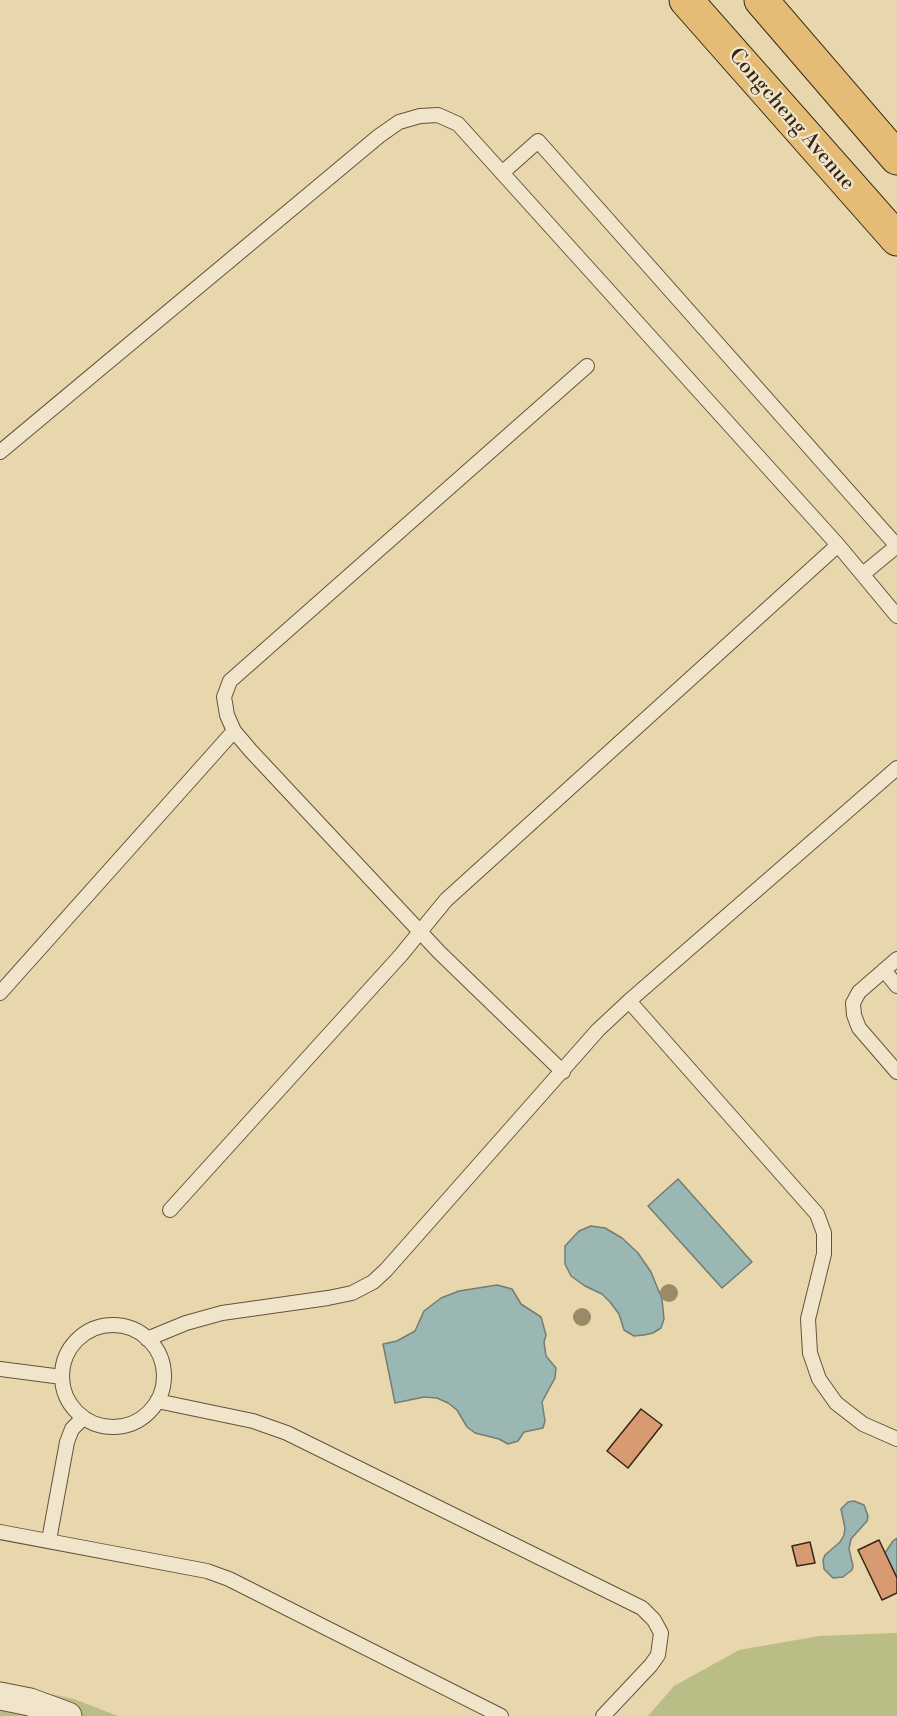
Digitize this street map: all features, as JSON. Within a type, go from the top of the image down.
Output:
[{"type":"highway","name":"Congcheng Avenue","points":[[686,0],[897,239]]},
{"type":"highway","points":[[761,0],[897,158]]},
{"type":"street","points":[[0,1696],[30,1702],[68,1716]]},
{"type":"lane","points":[[0,452],[399,122],[438,115],[458,124],[838,545],[897,616]]},
{"type":"lane","points":[[502,173],[538,141],[897,546],[863,574]]},
{"type":"lane","points":[[563,1072],[420,931],[234,731],[227,715],[224,697],[230,681],[587,366]]},
{"type":"lane","points":[[170,1210],[446,900],[838,545]]},
{"type":"lane","points":[[0,993],[234,731]]},
{"type":"lane","points":[[147,1339],[186,1323],[222,1314],[352,1293],[373,1282],[563,1072],[598,1030],[897,768]]},
{"type":"lane","points":[[897,959],[859,992],[854,1003],[854,1015],[860,1028],[897,1072]]},
{"type":"lane","points":[[884,970],[897,986]]},
{"type":"lane","points":[[629,1001],[817,1214],[824,1233],[824,1254],[808,1319],[810,1353],[819,1379],[836,1403],[863,1424],[897,1438]]},
{"type":"lane","points":[[111,1326],[128,1328],[147,1339],[162,1360],[164,1376],[162,1392],[154,1407],[142,1418],[128,1425],[112,1428],[97,1425],[83,1418],[71,1407],[64,1392],[62,1377],[64,1361],[71,1347],[82,1336],[96,1328],[111,1326]]},
{"type":"lane","points":[[0,1369],[62,1377]]},
{"type":"lane","points":[[157,1401],[253,1420],[287,1433],[642,1608],[654,1620],[660,1633],[658,1655],[603,1716]]},
{"type":"lane","points":[[48,1540],[67,1442],[72,1429],[83,1418]]},
{"type":"lane","points":[[0,1532],[207,1571],[229,1579],[501,1716]]},
{"type":"green space","points":[[897,1633],[897,1716],[648,1716],[674,1686],[739,1650],[819,1636]]},
{"type":"green space","points":[[0,1683],[74,1699],[118,1716],[0,1716]]},
{"type":"water","points":[[678,1179],[752,1262],[722,1288],[648,1206]]},
{"type":"water","points":[[591,1226],[605,1228],[622,1238],[638,1253],[651,1272],[662,1299],[664,1319],[661,1328],[653,1333],[634,1336],[624,1330],[619,1314],[602,1294],[571,1276],[565,1264],[565,1246],[579,1231]]},
{"type":"water","points":[[497,1285],[512,1289],[521,1304],[541,1317],[546,1335],[544,1342],[546,1356],[556,1368],[555,1378],[542,1402],[545,1421],[543,1428],[524,1432],[518,1441],[508,1444],[499,1439],[475,1433],[467,1427],[457,1410],[437,1398],[424,1397],[395,1403],[383,1344],[397,1341],[415,1331],[424,1311],[441,1298],[459,1291]]},
{"type":"water","points":[[854,1501],[864,1505],[868,1516],[867,1521],[851,1539],[849,1549],[852,1570],[843,1577],[833,1578],[824,1569],[823,1560],[844,1535],[841,1509],[848,1502]]},
{"type":"water","points":[[897,1538],[897,1578],[885,1553]]},
{"type":"building","points":[[641,1409],[662,1425],[628,1468],[607,1451]]},
{"type":"building","points":[[879,1540],[897,1578],[897,1593],[882,1600],[858,1550]]},
{"type":"building","points":[[810,1542],[815,1563],[797,1566],[792,1546]]}]
